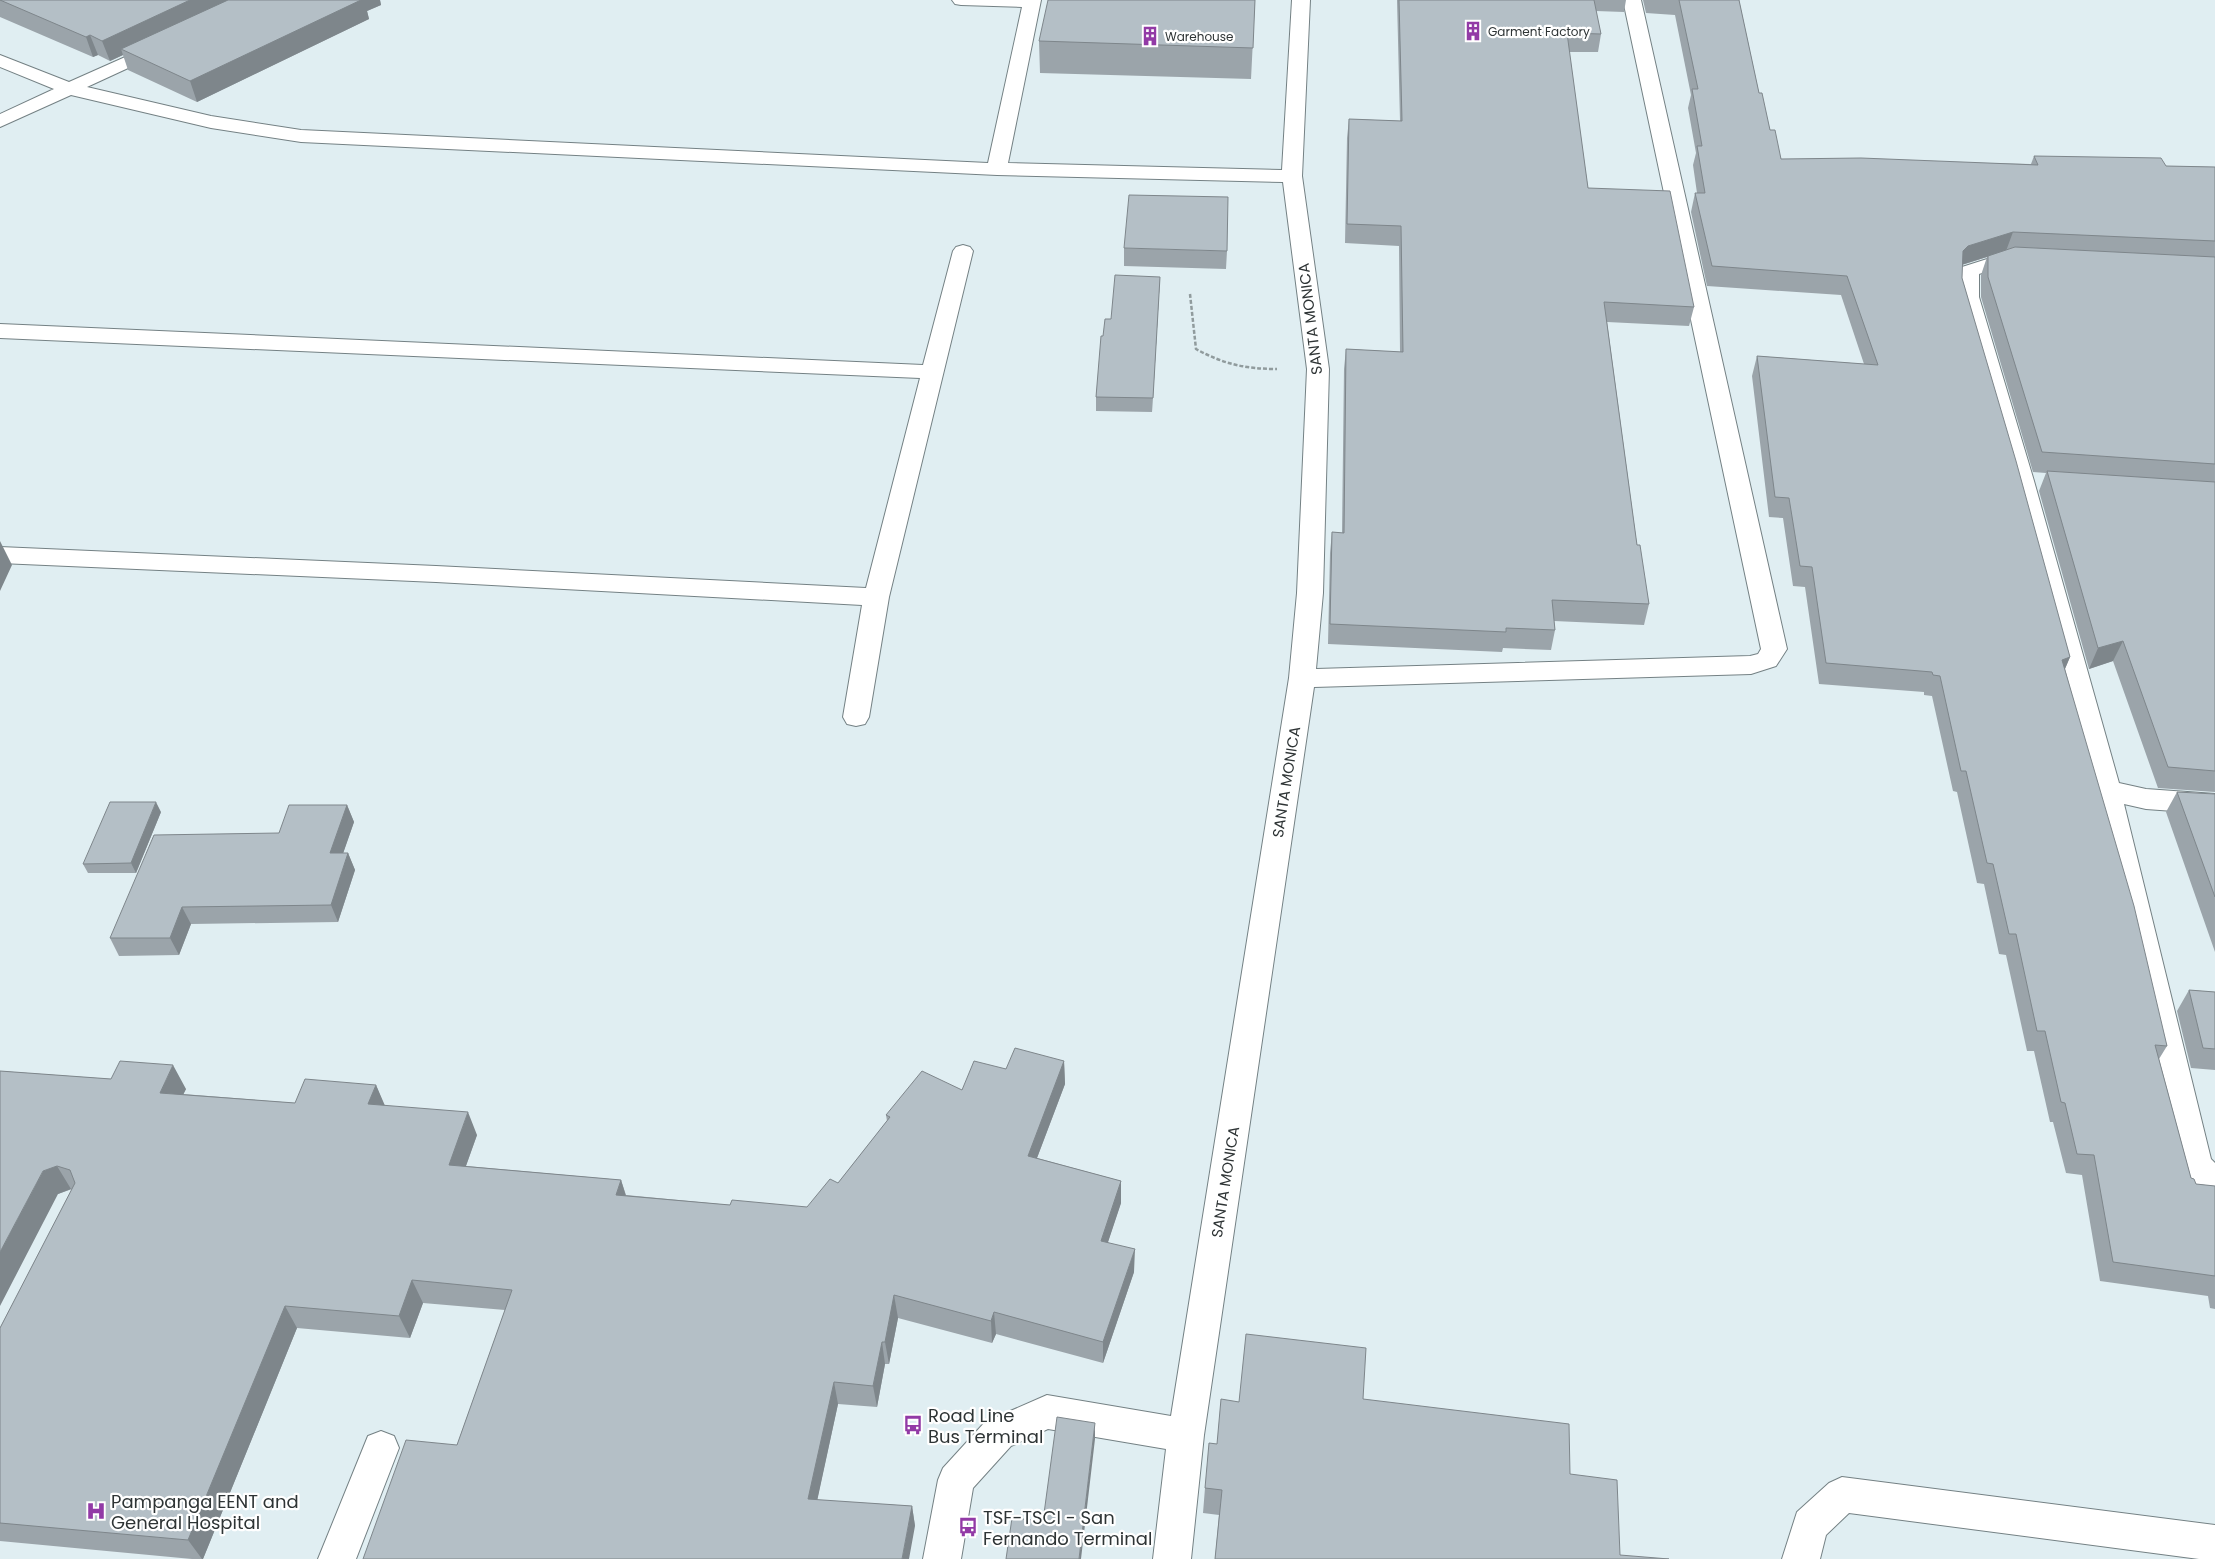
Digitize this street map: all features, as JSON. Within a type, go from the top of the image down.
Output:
[{"type":"street","points":[[961,0],[1032,1],[997,169]]},
{"type":"street","name":"SANTA MONICA","points":[[1172,1559],[1186,1435],[1302,678],[1310,593],[1318,369],[1292,176],[1301,0]]},
{"type":"street","points":[[1302,678],[1751,665],[1767,660],[1774,649],[1632,0]]},
{"type":"street","points":[[0,121],[178,38]]},
{"type":"street","points":[[0,60],[70,89],[211,122],[301,136],[997,169],[1292,176]]},
{"type":"street","points":[[856,717],[876,596],[963,251]]},
{"type":"street","points":[[2046,261],[2006,259],[1969,271],[1968,297],[2032,482],[2196,1166],[2215,1183]]},
{"type":"street","points":[[0,331],[934,372]]},
{"type":"street","points":[[0,555],[876,596]]},
{"type":"street","points":[[2107,790],[2146,799],[2215,804]]},
{"type":"street","points":[[942,1559],[956,1480],[998,1434],[1048,1412],[1186,1435]]},
{"type":"street","points":[[338,1559],[381,1448]]},
{"type":"street","points":[[1801,1559],[1810,1525],[1842,1495],[2215,1542]]},
{"type":"path","points":[[1190,294],[1196,349],[1216,361],[1243,370],[1318,369]]},
{"type":"building","points":[[0,0],[190,0],[102,41],[90,35],[86,37]]},
{"type":"building","points":[[228,0],[361,0],[190,81],[121,49]]},
{"type":"building","points":[[1048,0],[1255,0],[1253,48],[1039,41]]},
{"type":"building","points":[[1399,0],[1594,0],[1601,34],[1567,33],[1588,188],[1670,191],[1694,307],[1604,302],[1637,545],[1640,545],[1649,604],[1552,600],[1555,630],[1506,628],[1506,632],[1330,624],[1332,532],[1344,533],[1346,349],[1403,352],[1401,226],[1347,224],[1349,119],[1402,121]]},
{"type":"building","points":[[1679,0],[1739,0],[1759,93],[1762,93],[1770,130],[1775,130],[1781,159],[1861,158],[2038,165],[2034,156],[2161,158],[2166,166],[2215,167],[2215,241],[2013,232],[1968,246],[1963,251],[1962,278],[2016,461],[2070,657],[2062,660],[2134,906],[2167,1046],[2155,1045],[2191,1178],[2194,1179],[2196,1184],[2215,1186],[2215,1276],[2113,1262],[2094,1155],[2077,1154],[2065,1103],[2061,1102],[2045,1031],[2037,1031],[2016,934],[2009,934],[1993,864],[1987,863],[1966,771],[1961,771],[1940,676],[1933,675],[1932,672],[1826,663],[1812,567],[1800,566],[1789,498],[1775,497],[1757,356],[1878,365],[1847,276],[1712,266],[1695,193],[1705,193],[1697,146],[1702,146],[1692,89],[1698,89]]},
{"type":"building","points":[[1129,195],[1228,197],[1227,251],[1124,248]]},
{"type":"building","points":[[2015,247],[2215,257],[2215,464],[2042,452],[1988,277],[1988,256]]},
{"type":"building","points":[[1115,275],[1160,277],[1153,398],[1096,397],[1101,336],[1103,336],[1105,319],[1111,319]]},
{"type":"building","points":[[2047,471],[2215,482],[2215,771],[2168,767],[2123,641],[2098,648]]},
{"type":"building","points":[[2177,792],[2215,794],[2215,897]]},
{"type":"building","points":[[110,802],[156,802],[131,863],[83,864]]},
{"type":"building","points":[[289,805],[347,805],[330,853],[348,853],[331,905],[182,907],[170,938],[110,938],[154,835],[279,833]]},
{"type":"building","points":[[2189,990],[2215,992],[2215,1049],[2203,1048]]},
{"type":"building","points":[[1015,1048],[1064,1061],[1028,1156],[1121,1181],[1101,1241],[1135,1249],[1103,1342],[994,1312],[991,1321],[894,1295],[885,1342],[882,1342],[873,1386],[834,1382],[808,1499],[912,1506],[902,1559],[363,1559],[406,1440],[457,1445],[512,1290],[412,1280],[399,1316],[285,1306],[188,1540],[0,1523],[0,1328],[75,1183],[70,1170],[57,1166],[43,1171],[0,1252],[0,1071],[111,1079],[120,1061],[173,1065],[160,1093],[295,1103],[305,1079],[376,1085],[368,1104],[468,1112],[449,1165],[621,1180],[616,1195],[730,1205],[732,1200],[807,1207],[830,1179],[838,1183],[890,1117],[886,1115],[922,1071],[962,1090],[974,1061],[1006,1069]]},
{"type":"building","points":[[1246,1334],[1366,1348],[1363,1399],[1569,1424],[1570,1474],[1617,1480],[1620,1555],[1669,1559],[1215,1559],[1222,1490],[1205,1488],[1209,1443],[1217,1444],[1221,1399],[1239,1402]]},
{"type":"building","points":[[1057,1417],[1095,1423],[1079,1559],[1006,1559],[1012,1518],[1043,1521]]},
{"type":"place","name":"Garment Factory","points":[[1473,31]]},
{"type":"place","name":"Warehouse","points":[[1150,36]]},
{"type":"place","name":"Road Line Bus Terminal","points":[[913,1425]]},
{"type":"place","name":"Pampanga EENT and General Hospital","points":[[96,1511]]},
{"type":"place","name":"TSF-TSCI - San Fernando Terminal","points":[[968,1527]]}]
